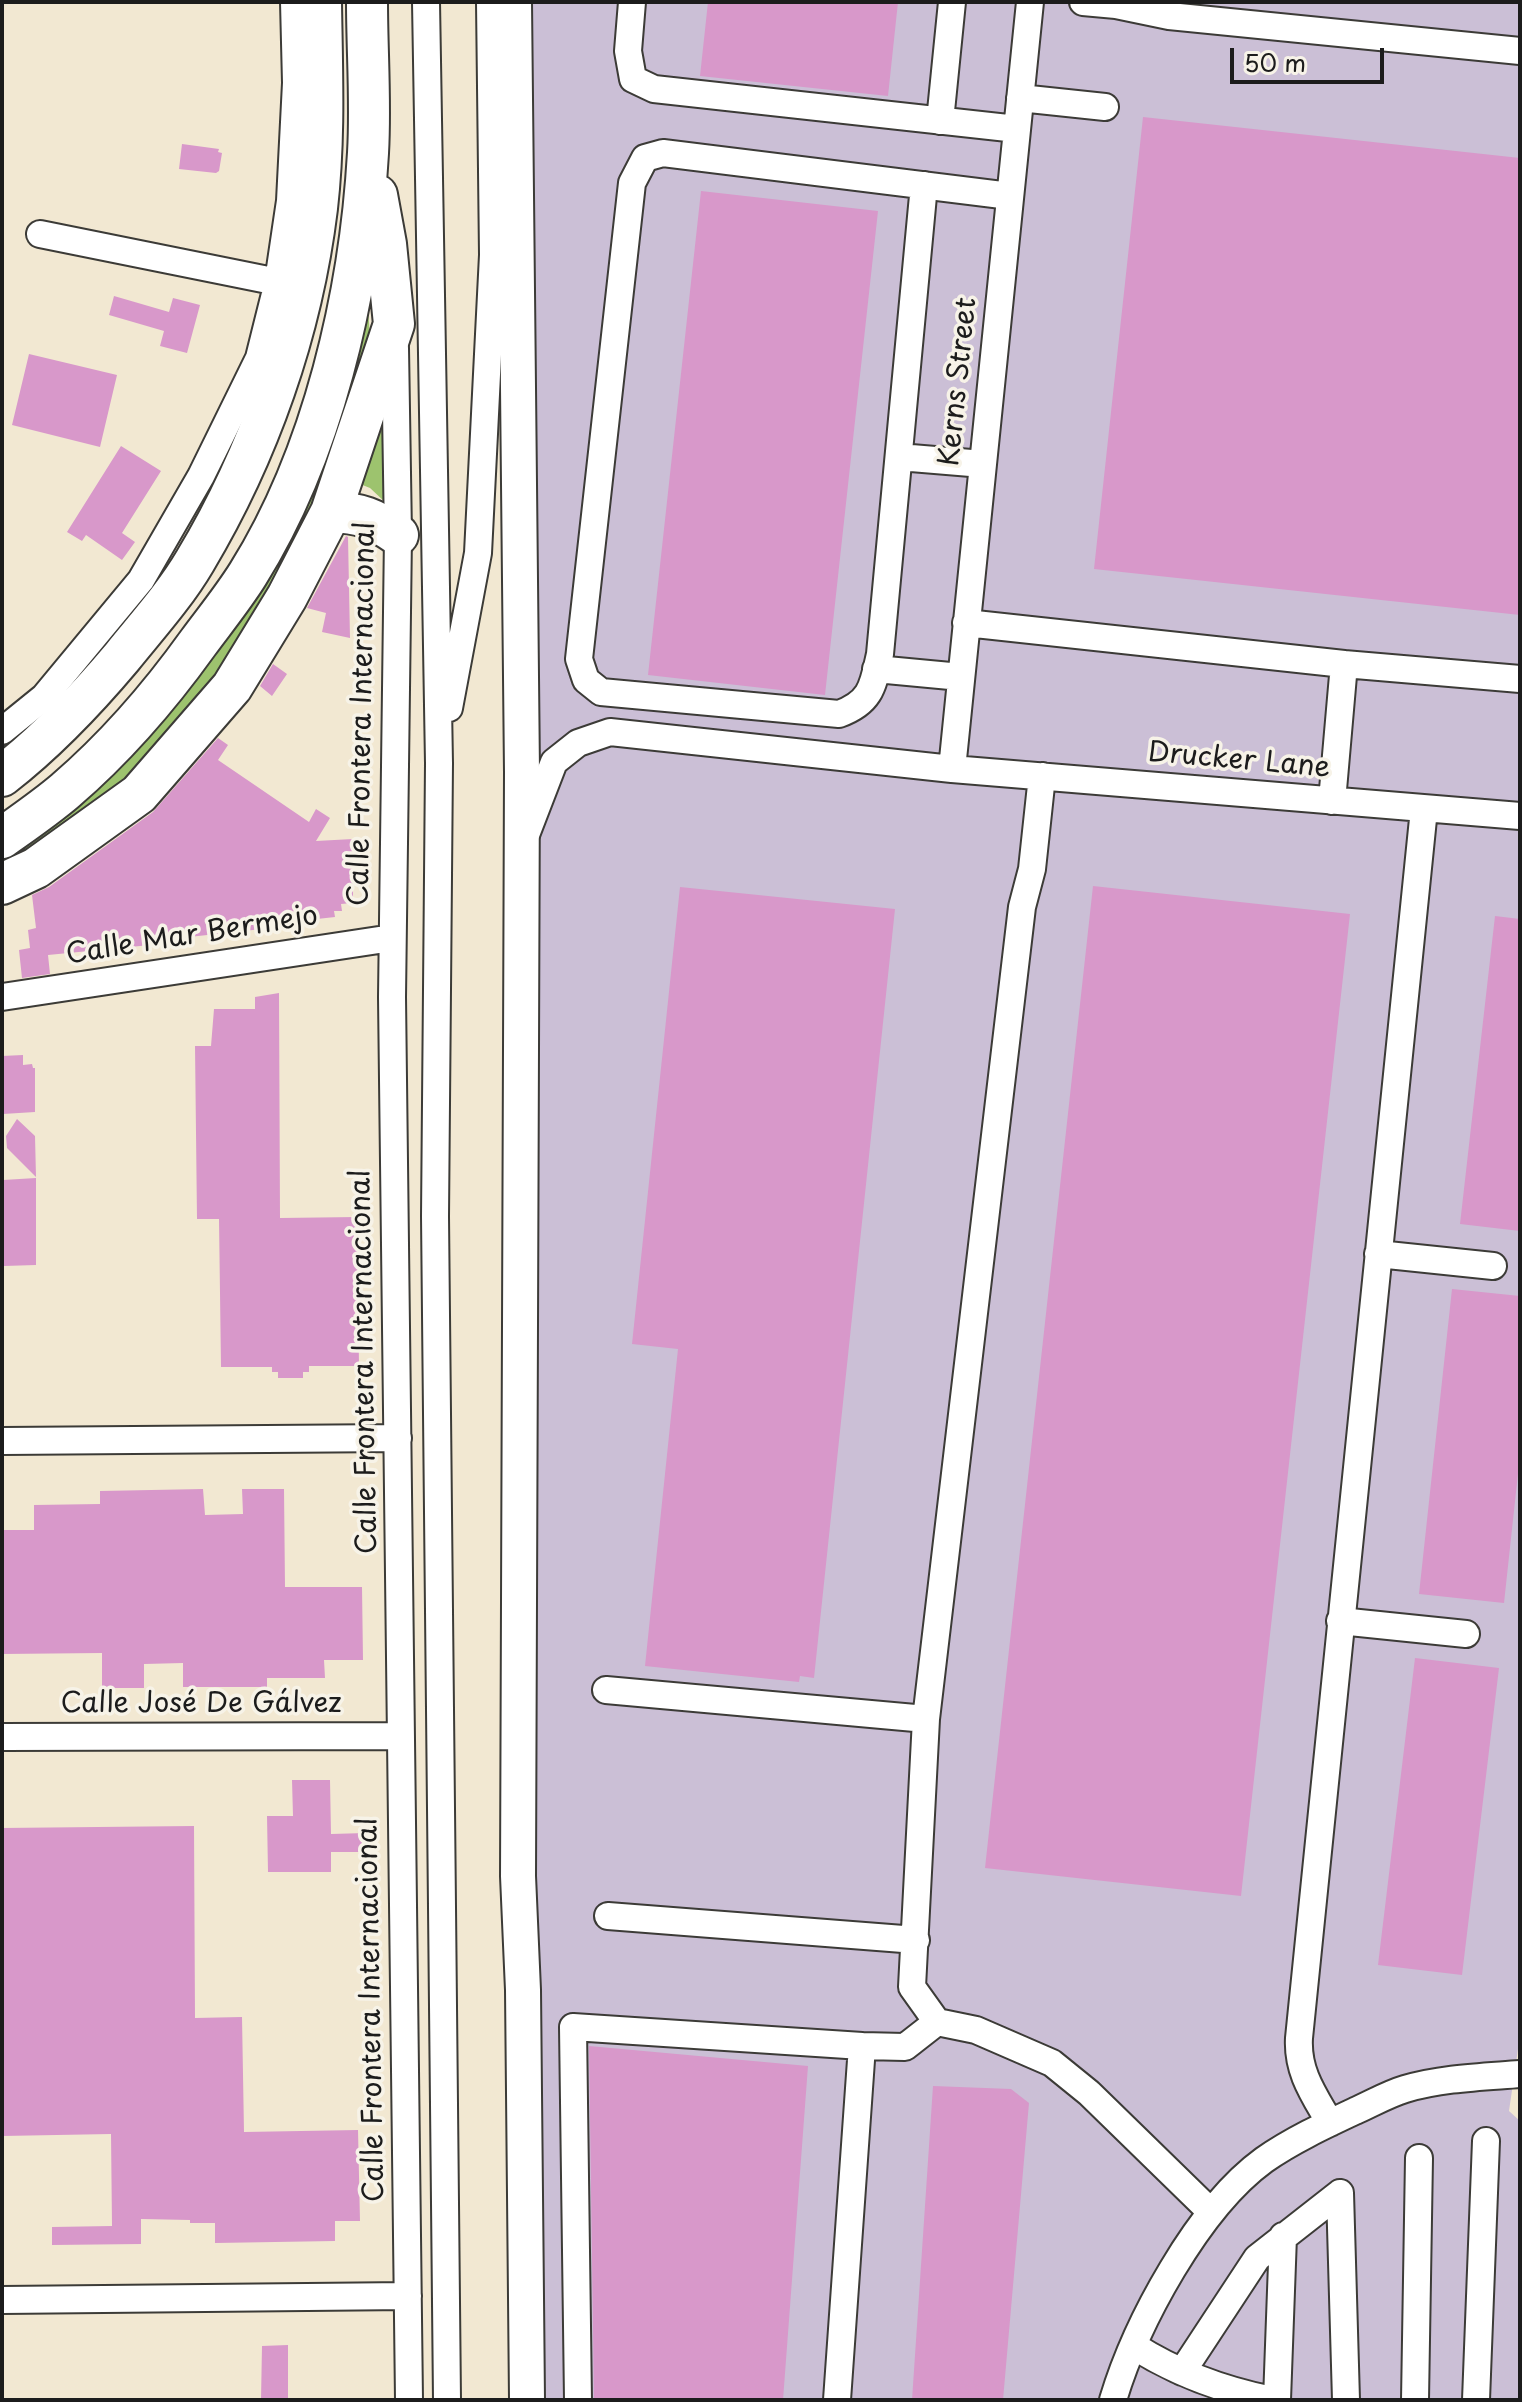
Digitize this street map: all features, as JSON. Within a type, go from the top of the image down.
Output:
[{"type":"highway","points":[[2,776],[30,754],[85,701],[155,618],[195,562],[254,444],[283,370],[317,209],[322,148],[321,2]]},
{"type":"highway","points":[[2,838],[66,790],[135,722],[172,680],[248,575],[279,518],[305,458],[332,374],[349,303],[361,231],[368,151],[367,2]]},
{"type":"highway","points":[[2,884],[36,868],[139,794],[232,687],[287,597],[331,512],[394,324],[386,244],[368,151]]},
{"type":"highway","points":[[331,512],[356,513],[377,520],[398,535]]},
{"type":"main road","points":[[514,2],[522,756],[518,1876],[523,1990],[527,2400]]},
{"type":"main road","points":[[536,2],[542,476],[539,1817],[547,2400]]},
{"type":"street","points":[[2,731],[44,697],[141,580],[201,476],[259,358],[278,282],[290,201],[296,83],[294,2]]},
{"type":"street","points":[[426,2],[439,763],[435,1216],[447,2400]]},
{"type":"street","points":[[439,763],[478,553],[493,255],[490,2]]},
{"type":"street","points":[[632,2],[628,51],[633,79],[654,89],[1017,129]]},
{"type":"street","points":[[940,121],[952,2]]},
{"type":"street","name":"Kerns Street","points":[[952,769],[1030,2]]},
{"type":"street","points":[[1083,2],[1169,16],[1520,51]]},
{"type":"street","points":[[1020,98],[1105,107]]},
{"type":"street","points":[[924,185],[899,457],[871,693],[854,708],[839,714],[601,692],[586,680],[579,659],[632,183],[645,158],[663,153],[924,185],[1010,196]]},
{"type":"street","points":[[40,234],[278,282]]},
{"type":"street","name":"Calle Frontera Internacional","points":[[394,324],[398,535],[392,938],[409,2400]]},
{"type":"street","points":[[899,457],[983,464]]},
{"type":"street","points":[[966,623],[1344,664],[1520,679]]},
{"type":"street","points":[[1332,801],[1344,664]]},
{"type":"street","points":[[876,669],[961,677]]},
{"type":"street","name":"Drucker Lane","points":[[520,850],[554,762],[578,743],[610,732],[952,769],[1520,816]]},
{"type":"street","points":[[1042,776],[1032,869],[1020,923],[926,1719],[912,1987],[937,2022],[976,2030],[1052,2063],[1089,2093],[1210,2211]]},
{"type":"street","points":[[1330,2123],[1304,2078],[1298,2054],[1306,1950],[1424,809]]},
{"type":"street","name":"Calle Mar Bermejo","points":[[2,997],[392,938]]},
{"type":"street","points":[[1378,1254],[1493,1266]]},
{"type":"street","points":[[2,1441],[398,1438]]},
{"type":"street","points":[[1340,1621],[1466,1634]]},
{"type":"street","points":[[606,1690],[926,1719]]},
{"type":"street","name":"Calle José De Gálvez","points":[[2,1737],[401,1736]]},
{"type":"street","points":[[608,1916],[916,1940]]},
{"type":"street","points":[[578,2400],[573,2027],[905,2047],[937,2022]]},
{"type":"street","points":[[837,2400],[862,2046]]},
{"type":"street","points":[[1113,2400],[1134,2346],[1173,2268],[1210,2211],[1263,2161],[1330,2123],[1404,2089],[1439,2081],[1520,2074]]},
{"type":"street","points":[[1476,2400],[1486,2141]]},
{"type":"street","points":[[1415,2400],[1419,2158]]},
{"type":"street","points":[[1182,2372],[1257,2258],[1340,2193],[1346,2400]]},
{"type":"street","points":[[1134,2346],[1161,2364],[1243,2397],[1274,2400],[1283,2236]]},
{"type":"street","points":[[2,2300],[408,2296]]},
{"type":"shaded area","points":[[509,2],[1520,2],[1520,2035],[1509,2111],[1520,2121],[1520,2400],[517,2400]]},
{"type":"green space","points":[[368,303],[370,340],[304,536],[226,666],[124,783],[2,873],[2,859],[44,832],[182,696],[255,600]]},
{"type":"green space","points":[[383,377],[386,503],[370,488],[360,484]]},
{"type":"building","points":[[708,2],[898,2],[888,96],[700,76]]},
{"type":"building","points":[[1143,117],[1520,158],[1520,615],[1094,569]]},
{"type":"building","points":[[182,144],[219,149],[218,152],[222,153],[219,171],[179,169]]},
{"type":"building","points":[[701,191],[878,211],[825,695],[648,675]]},
{"type":"building","points":[[114,296],[169,312],[173,298],[200,305],[187,353],[160,346],[164,331],[109,315]]},
{"type":"building","points":[[29,354],[117,375],[100,447],[12,425]]},
{"type":"building","points":[[121,446],[161,471],[122,533],[135,542],[122,560],[86,535],[82,541],[67,532]]},
{"type":"building","points":[[346,536],[350,638],[322,632],[326,613],[307,608]]},
{"type":"building","points":[[273,664],[287,674],[272,696],[260,686]]},
{"type":"building","points":[[218,738],[228,745],[218,760],[309,822],[316,809],[330,818],[316,841],[353,839],[353,903],[341,904],[342,911],[334,911],[335,917],[317,919],[317,922],[271,924],[271,928],[180,938],[181,942],[48,955],[50,974],[22,978],[19,950],[30,948],[28,930],[36,928],[32,895],[49,887],[153,812]]},
{"type":"building","points":[[1093,886],[1350,914],[1241,1896],[985,1868]]},
{"type":"building","points":[[680,887],[895,909],[814,1678],[800,1676],[799,1682],[645,1666],[678,1349],[632,1344]]},
{"type":"building","points":[[1495,916],[1520,919],[1520,1231],[1460,1224]]},
{"type":"building","points":[[279,993],[280,1218],[357,1217],[359,1366],[309,1366],[309,1372],[303,1372],[303,1378],[278,1378],[278,1372],[272,1372],[272,1367],[221,1367],[219,1219],[197,1219],[195,1046],[211,1046],[214,1009],[255,1009],[255,997]]},
{"type":"building","points":[[23,1055],[23,1065],[32,1064],[35,1068],[35,1112],[3,1114],[2,1056]]},
{"type":"building","points":[[17,1119],[35,1136],[36,1177],[7,1148],[6,1136]]},
{"type":"building","points":[[36,1178],[36,1265],[4,1266],[3,1180]]},
{"type":"building","points":[[1452,1289],[1520,1296],[1520,1455],[1504,1603],[1419,1594]]},
{"type":"building","points":[[203,1489],[205,1515],[243,1514],[242,1489],[284,1489],[285,1587],[362,1587],[363,1660],[324,1660],[325,1678],[267,1678],[267,1687],[183,1687],[183,1663],[144,1664],[144,1688],[102,1688],[102,1653],[2,1654],[2,1530],[34,1530],[34,1505],[100,1504],[100,1491]]},
{"type":"building","points":[[1415,1658],[1499,1668],[1462,1975],[1378,1965]]},
{"type":"building","points":[[292,1780],[330,1780],[331,1834],[366,1833],[367,1852],[331,1852],[331,1872],[268,1872],[267,1816],[293,1816]]},
{"type":"building","points":[[194,1826],[195,2018],[242,2017],[244,2132],[358,2130],[360,2221],[335,2221],[335,2241],[215,2243],[215,2223],[141,2219],[141,2244],[52,2245],[52,2227],[112,2226],[111,2134],[2,2136],[2,1828]]},
{"type":"building","points":[[589,2046],[808,2066],[783,2400],[594,2400]]},
{"type":"building","points":[[933,2086],[1011,2089],[1029,2103],[1003,2400],[912,2400]]},
{"type":"building","points":[[288,2345],[288,2400],[261,2400],[262,2346]]}]
